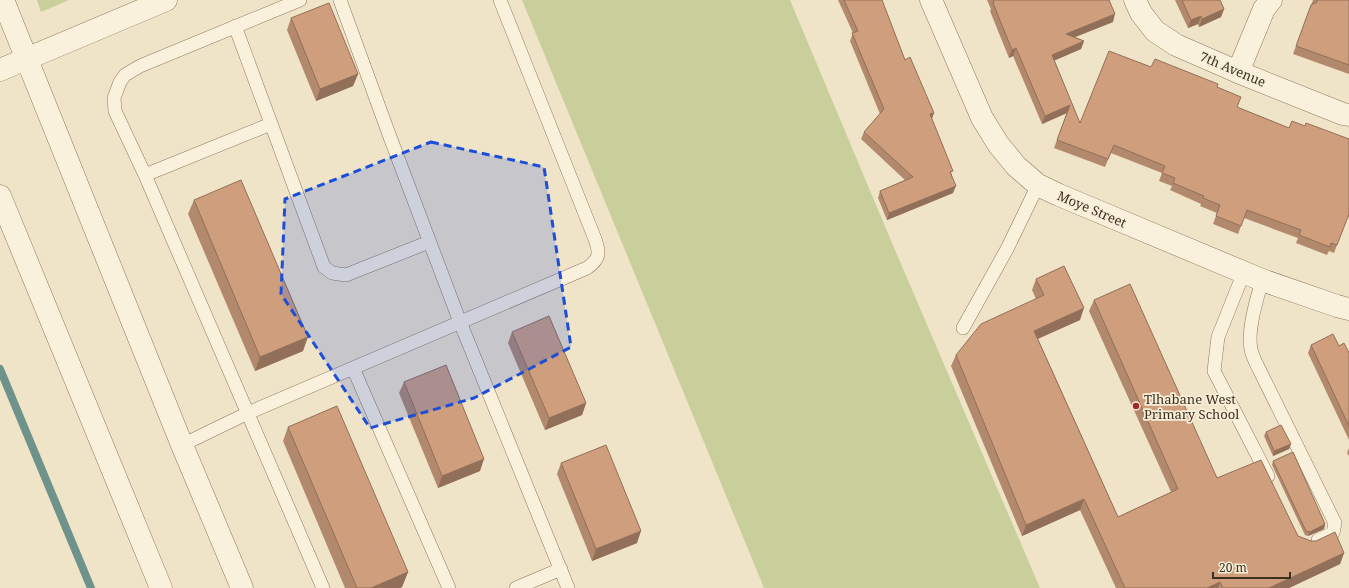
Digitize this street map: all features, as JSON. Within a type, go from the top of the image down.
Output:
[{"type":"street","points":[[3,0],[182,445],[242,588]]},
{"type":"street","points":[[0,70],[166,0]]},
{"type":"street","name":"Moye Street","points":[[931,0],[982,118],[1002,149],[1016,166],[1038,185],[1253,276],[1337,306],[1349,308]]},
{"type":"street","name":"7th Avenue","points":[[1135,0],[1141,13],[1155,31],[1176,45],[1238,72],[1343,114],[1349,115]]},
{"type":"street","points":[[1238,72],[1264,9],[1271,0]]},
{"type":"street","points":[[0,196],[161,588]]},
{"type":"lane","points":[[300,0],[140,66],[125,75],[120,82],[114,98],[115,110],[145,175],[323,588]]},
{"type":"lane","points":[[340,0],[460,322],[568,588]]},
{"type":"lane","points":[[182,445],[248,413],[587,268],[593,264],[597,258],[599,250],[500,0]]},
{"type":"lane","points":[[235,26],[322,262],[328,270],[338,275],[346,275],[429,242]]},
{"type":"lane","points":[[145,175],[271,124]]},
{"type":"lane","points":[[963,328],[1007,249],[1038,185]]},
{"type":"lane","points":[[1253,276],[1218,337],[1214,371],[1273,488]]},
{"type":"lane","points":[[1253,276],[1254,312],[1250,337],[1251,350],[1335,523],[1332,533],[1309,545],[1304,543]]},
{"type":"lane","points":[[353,368],[449,588]]},
{"type":"lane","points":[[516,588],[561,569]]},
{"type":"highlighted area","points":[[431,142],[544,167],[571,347],[474,398],[370,428],[281,294],[285,199]]},
{"type":"green space","points":[[37,0],[69,0],[41,12]]},
{"type":"green space","points":[[522,0],[790,0],[892,243],[1040,588],[764,588]]},
{"type":"building","points":[[844,0],[882,0],[905,60],[910,57],[934,113],[930,114],[953,171],[950,172],[956,186],[889,213],[880,191],[913,177],[864,132],[884,109],[852,33],[858,31]]},
{"type":"building","points":[[993,0],[1109,0],[1115,14],[1066,34],[1084,41],[1052,55],[1080,123],[1109,51],[1151,67],[1155,59],[1218,84],[1217,87],[1241,97],[1237,107],[1289,128],[1292,121],[1305,126],[1306,123],[1349,139],[1349,214],[1337,245],[1331,243],[1330,247],[1299,235],[1301,230],[1247,210],[1241,226],[1216,216],[1220,205],[1203,198],[1204,196],[1173,183],[1175,178],[1162,173],[1165,166],[1114,145],[1108,159],[1057,140],[1070,105],[1045,116],[1016,48],[1012,50]]},
{"type":"building","points":[[1182,0],[1220,0],[1224,9],[1202,19],[1201,16],[1191,20]]},
{"type":"building","points":[[1317,0],[1349,0],[1349,65],[1296,46],[1311,5],[1317,2]]},
{"type":"building","points":[[329,3],[358,74],[320,89],[291,18]]},
{"type":"building","points":[[241,180],[308,337],[260,357],[194,200]]},
{"type":"building","points":[[1064,266],[1084,308],[1034,331],[1118,517],[1178,489],[1094,300],[1130,284],[1217,478],[1261,460],[1298,536],[1311,541],[1316,541],[1335,532],[1344,553],[1269,588],[1223,588],[1220,582],[1207,588],[1125,588],[1084,499],[1026,525],[956,355],[981,324],[1044,295],[1036,279]]},
{"type":"building","points":[[549,316],[586,403],[549,418],[512,332]]},
{"type":"building","points":[[1333,334],[1339,346],[1344,343],[1349,353],[1349,426],[1311,345]]},
{"type":"building","points":[[446,365],[484,459],[442,476],[404,382]]},
{"type":"building","points":[[337,406],[408,572],[371,588],[357,588],[288,427]]},
{"type":"building","points":[[1281,425],[1291,444],[1274,451],[1266,432]]},
{"type":"building","points":[[606,445],[641,531],[596,549],[561,463]]},
{"type":"building","points":[[1293,452],[1325,524],[1310,532],[1306,531],[1273,461]]},
{"type":"waterway","points":[[0,369],[91,588]]},
{"type":"place","name":"Tlhabane West Primary School","points":[[1136,406]]}]
